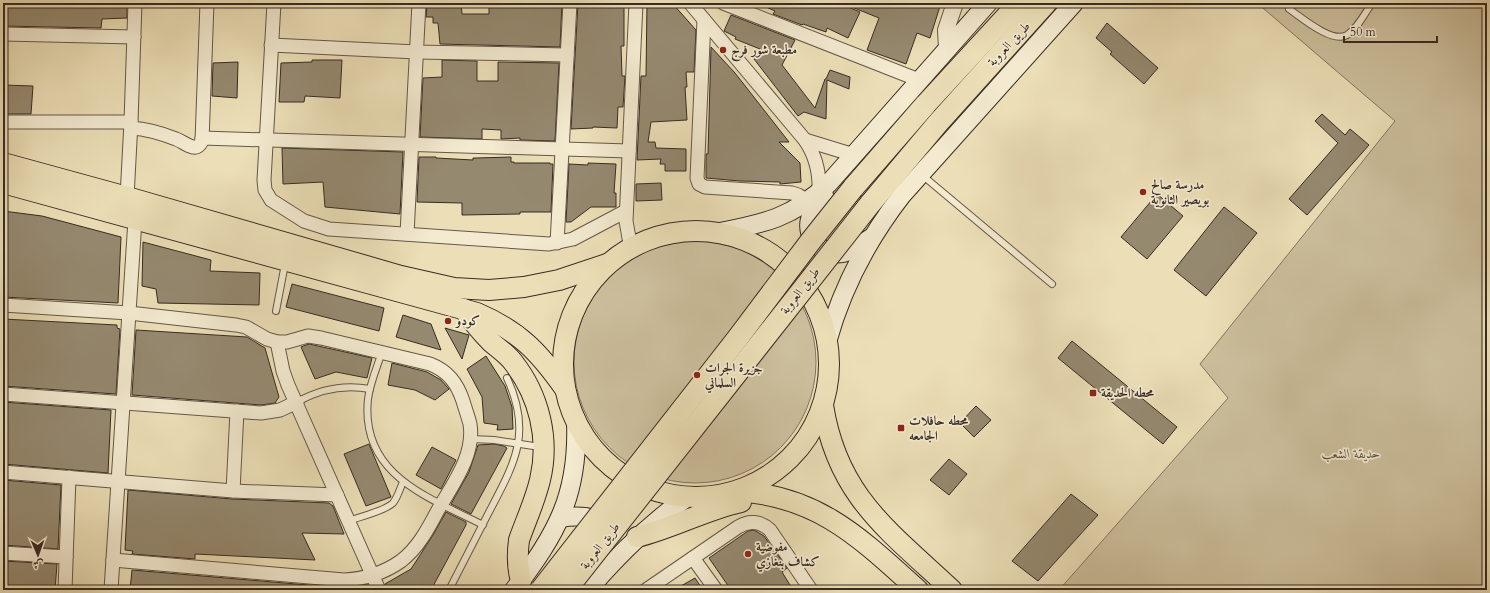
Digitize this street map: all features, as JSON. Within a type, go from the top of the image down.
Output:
[{"type":"highway","name":"طريق العروبة","points":[[541,590],[853,188],[926,104],[1019,3]]},
{"type":"highway","name":"طريق العروبة","points":[[566,590],[870,204],[938,123],[1046,3]]},
{"type":"main road","points":[[715,233],[771,221],[796,209],[819,192],[854,155],[988,3]]},
{"type":"main road","points":[[828,342],[834,318],[845,288],[872,237],[891,209],[1074,3]]},
{"type":"main road","points":[[3,163],[402,276],[454,288],[489,290],[524,288],[559,280],[611,263]]},
{"type":"main road","points":[[3,183],[464,309],[490,319],[525,342],[545,362],[566,391]]},
{"type":"main road","points":[[819,192],[824,195],[812,212],[810,219],[810,234],[824,250],[837,254],[850,251],[872,237]]},
{"type":"main road","points":[[736,491],[765,478],[790,458],[810,434],[823,405],[829,374],[828,342],[824,328],[812,300],[799,281],[783,264],[771,255],[751,244],[730,236],[700,232],[672,234],[631,249],[611,263],[589,286],[573,313],[566,336],[563,359],[566,391],[576,421],[584,435],[598,453],[616,470],[629,478],[658,491],[689,496],[705,496],[736,491],[767,494],[783,498],[815,510],[848,529],[918,590]]},
{"type":"main road","points":[[464,309],[482,333],[513,363],[528,384],[538,409],[544,448],[540,480],[519,540],[517,550],[518,585]]},
{"type":"main road","points":[[823,405],[833,448],[844,474],[860,499],[879,522],[952,590]]},
{"type":"main road","points":[[518,585],[545,548],[561,518],[574,471],[577,440],[576,421]]},
{"type":"main road","name":"طريق العروبة","points":[[588,590],[633,542],[662,516],[689,496]]},
{"type":"main road","points":[[561,518],[580,516],[600,521],[633,542],[728,505],[752,500],[783,498]]},
{"type":"street","points":[[127,197],[135,3]]},
{"type":"street","points":[[3,122],[131,125],[167,135],[192,147],[199,146],[202,141],[207,3]]},
{"type":"street","points":[[274,3],[265,140],[264,185],[267,195],[280,206],[304,221],[320,228],[338,230],[542,244],[557,243],[580,236],[626,211]]},
{"type":"street","points":[[407,234],[419,3]]},
{"type":"street","points":[[557,243],[570,3]]},
{"type":"street","points":[[631,249],[627,230],[626,211],[636,3]]},
{"type":"street","points":[[692,3],[704,20],[806,140],[817,165],[819,174],[819,192],[798,194],[705,188],[699,184],[697,178],[704,20]]},
{"type":"street","points":[[723,3],[919,80]]},
{"type":"street","points":[[947,48],[946,30],[954,3]]},
{"type":"street","points":[[3,34],[134,36]]},
{"type":"street","points":[[271,45],[417,52],[567,55]]},
{"type":"street","points":[[202,138],[629,151]]},
{"type":"street","points":[[806,140],[854,155]]},
{"type":"street","points":[[111,590],[135,220]]},
{"type":"street","points":[[3,305],[128,313],[236,324],[246,327],[267,340],[277,342],[287,342],[300,338],[315,337],[430,364],[448,374],[460,392],[470,424],[471,439],[470,448],[464,464],[424,535],[410,553],[393,566],[372,576],[344,580],[113,560]]},
{"type":"street","points":[[277,342],[283,371],[379,590]]},
{"type":"street","points":[[3,394],[261,413],[271,412],[297,402]]},
{"type":"street","points":[[233,491],[237,411]]},
{"type":"street","points":[[3,472],[233,491],[337,495]]},
{"type":"street","points":[[66,590],[69,477]]},
{"type":"street","points":[[646,590],[743,524],[754,522],[770,530],[811,590]]},
{"type":"street","points":[[3,553],[66,557]]},
{"type":"street","points":[[693,558],[716,590]]},
{"type":"lane","points":[[1289,9],[1320,30],[1337,36],[1345,36],[1352,31],[1372,3]]},
{"type":"lane","points":[[921,174],[1052,284]]},
{"type":"lane","points":[[276,311],[286,261]]},
{"type":"lane","points":[[382,352],[370,389],[368,418],[374,445],[383,461],[402,482],[482,525]]},
{"type":"lane","points":[[449,590],[513,464],[518,443],[519,421],[514,394],[507,378]]},
{"type":"lane","points":[[297,402],[314,393],[333,388],[346,387],[370,389]]},
{"type":"lane","points":[[471,439],[518,443],[544,448]]},
{"type":"lane","points":[[348,521],[392,504],[395,501],[402,482]]},
{"type":"green space","name":"حديقة الشعب","points":[[1257,3],[1487,3],[1487,590],[1059,590],[1228,398],[1200,364],[1395,121]]},
{"type":"green space","points":[[695,241],[719,244],[752,256],[772,269],[788,285],[801,305],[810,327],[816,362],[813,386],[801,419],[788,439],[772,455],[752,468],[730,477],[695,483],[671,480],[638,468],[618,455],[602,439],[589,419],[580,397],[574,362],[577,338],[589,305],[602,285],[618,269],[638,256],[660,247]]},
{"type":"building","points":[[3,3],[127,3],[127,18],[102,19],[101,28],[3,26]]},
{"type":"building","points":[[461,3],[462,14],[489,14],[489,3],[562,3],[560,47],[440,44],[438,23],[433,23],[433,17],[426,17],[427,5]]},
{"type":"building","points":[[578,3],[624,3],[624,46],[621,46],[622,76],[625,76],[623,107],[618,107],[617,128],[593,127],[571,129]]},
{"type":"building","points":[[647,3],[672,3],[696,30],[694,72],[686,72],[687,87],[685,87],[687,120],[651,122],[648,142],[655,142],[656,148],[686,149],[686,171],[665,171],[665,164],[660,164],[661,159],[637,160],[641,76],[646,76]]},
{"type":"building","points":[[757,3],[839,3],[860,12],[848,38],[827,28],[826,32],[773,14],[775,11]]},
{"type":"building","points":[[842,3],[941,3],[930,38],[917,33],[906,64],[867,50],[879,18]]},
{"type":"building","points":[[731,15],[795,40],[782,65],[815,108],[825,79],[830,70],[850,77],[849,89],[827,80],[826,119],[804,112],[798,116],[754,59],[760,49],[735,39],[736,37],[724,31]]},
{"type":"building","points":[[1107,23],[1158,68],[1144,84],[1110,54],[1112,52],[1096,38]]},
{"type":"building","points":[[711,47],[735,73],[789,142],[779,142],[800,163],[801,182],[780,184],[780,182],[706,178]]},
{"type":"building","points":[[312,60],[342,60],[340,98],[305,96],[304,102],[279,102],[281,63],[312,62]]},
{"type":"building","points":[[442,60],[477,61],[477,81],[498,81],[498,62],[559,63],[555,141],[520,140],[520,138],[501,139],[501,130],[482,129],[482,139],[420,137],[423,78],[442,77]]},
{"type":"building","points":[[238,62],[237,98],[212,96],[213,63]]},
{"type":"building","points":[[3,85],[33,86],[31,114],[3,114]]},
{"type":"building","points":[[1322,114],[1345,135],[1350,129],[1369,145],[1307,215],[1289,199],[1338,143],[1315,121]]},
{"type":"building","points":[[282,148],[403,152],[400,214],[325,207],[323,182],[283,184]]},
{"type":"building","points":[[419,157],[473,160],[473,158],[511,157],[511,162],[514,163],[553,164],[551,212],[462,215],[462,203],[417,202]]},
{"type":"building","points":[[588,163],[616,164],[614,193],[616,193],[616,207],[591,207],[571,222],[566,222],[569,164],[588,165]]},
{"type":"building","points":[[661,183],[662,200],[636,201],[636,184]]},
{"type":"building","points":[[1157,194],[1183,216],[1147,259],[1121,237]]},
{"type":"building","points":[[1224,207],[1257,233],[1206,296],[1174,270]]},
{"type":"building","points":[[3,211],[42,216],[121,237],[118,303],[3,297]]},
{"type":"building","points":[[143,242],[211,260],[210,271],[260,273],[259,305],[158,303],[156,289],[142,286]]},
{"type":"building","points":[[292,284],[384,308],[379,331],[286,307]]},
{"type":"building","points":[[403,315],[431,324],[441,350],[396,337]]},
{"type":"building","points":[[3,319],[117,325],[117,328],[120,329],[116,394],[3,386]]},
{"type":"building","points":[[445,328],[469,335],[462,359]]},
{"type":"building","points":[[136,330],[247,337],[265,348],[279,397],[275,403],[261,405],[132,395]]},
{"type":"building","points":[[1072,341],[1177,427],[1163,444],[1058,358]]},
{"type":"building","points":[[309,344],[372,358],[367,378],[336,372],[315,379],[301,347]]},
{"type":"building","points":[[486,356],[505,386],[512,407],[513,429],[497,430],[498,425],[484,423],[482,397],[467,369]]},
{"type":"building","points":[[392,363],[427,372],[441,380],[449,389],[435,400],[415,390],[388,385]]},
{"type":"building","points":[[3,402],[111,410],[108,473],[3,464]]},
{"type":"building","points":[[976,406],[991,420],[974,437],[960,423]]},
{"type":"building","points":[[369,444],[391,497],[366,506],[344,454]]},
{"type":"building","points":[[494,444],[507,448],[471,514],[451,504],[469,472],[478,445]]},
{"type":"building","points":[[432,447],[456,460],[441,489],[416,475]]},
{"type":"building","points":[[949,459],[967,474],[949,495],[930,480]]},
{"type":"building","points":[[3,480],[61,485],[58,549],[3,545]]},
{"type":"building","points":[[128,490],[232,499],[329,503],[333,506],[344,534],[302,533],[315,560],[195,554],[195,559],[132,554],[133,551],[125,550]]},
{"type":"building","points":[[1071,494],[1098,515],[1038,581],[1012,561]]},
{"type":"building","points":[[446,512],[466,522],[466,525],[431,590],[387,590],[385,584],[411,569]]},
{"type":"building","points":[[754,530],[764,536],[787,568],[782,572],[793,590],[731,590],[709,558],[748,531]]},
{"type":"building","points":[[3,561],[57,564],[55,590],[3,590]]},
{"type":"building","points":[[132,570],[343,588],[368,585],[370,590],[130,590]]},
{"type":"building","points":[[695,578],[703,590],[674,590]]},
{"type":"place","name":"مطبعة شور فرج","points":[[723,50]]},
{"type":"place","name":"مدرسة صالح بويصير الثانوية","points":[[1143,192]]},
{"type":"place","name":"كودو","points":[[448,321]]},
{"type":"place","name":"جزيرة الجرات السلماني","points":[[697,375]]},
{"type":"place","name":"محطه الحديقة","points":[[1093,393]]},
{"type":"place","name":"محطه حافلات الجامعه","points":[[901,428]]},
{"type":"place","name":"مفوضية كشاف بنغازي","points":[[748,554]]}]
